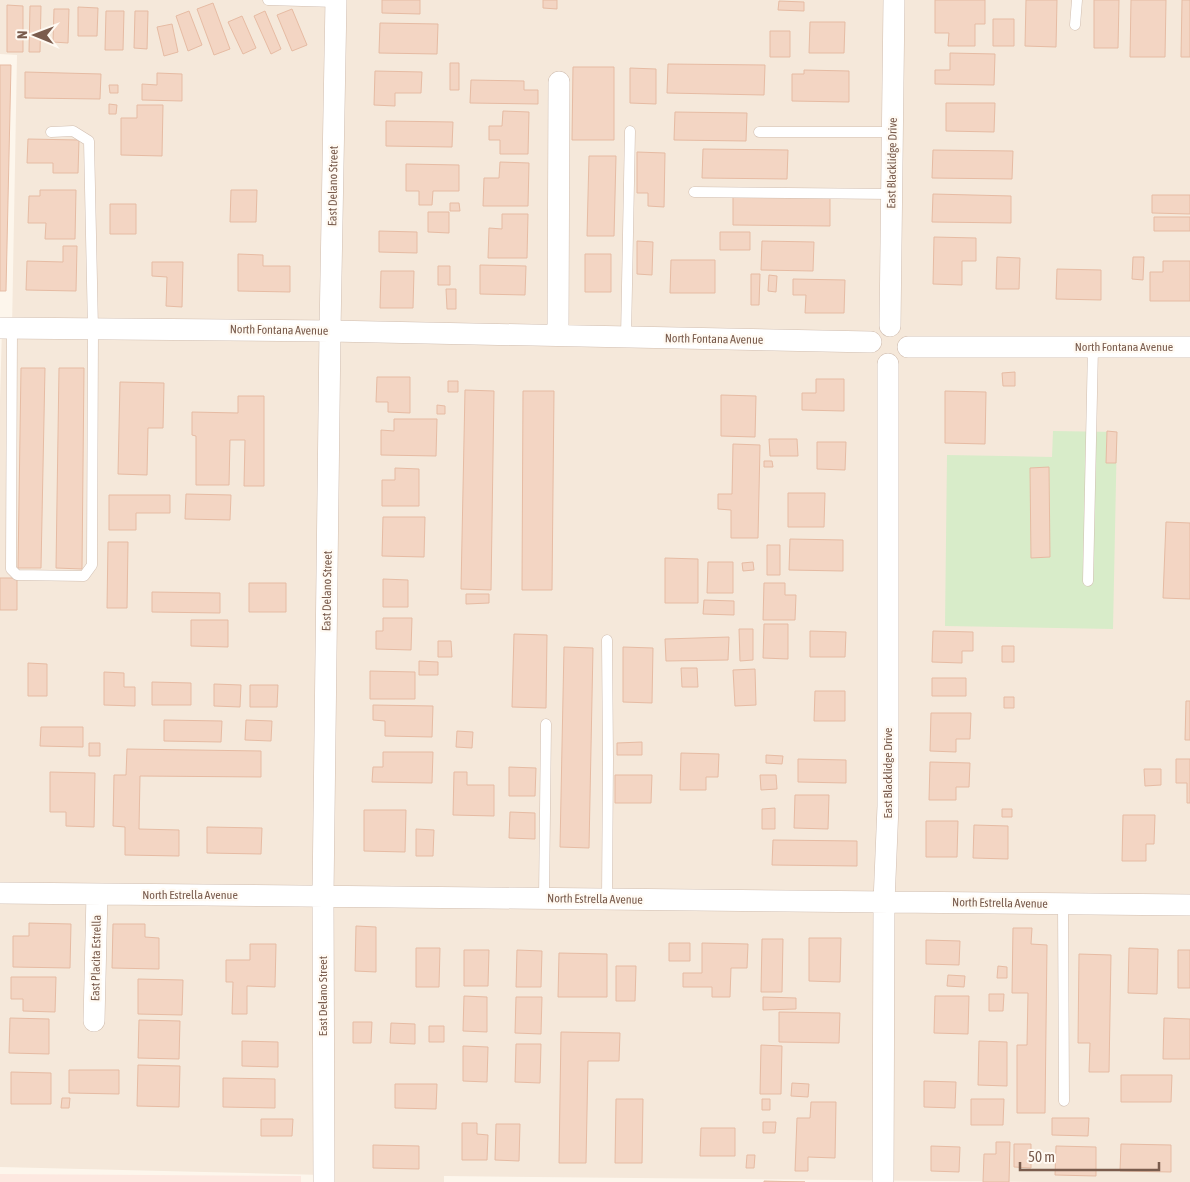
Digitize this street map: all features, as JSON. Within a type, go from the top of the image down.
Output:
[{"type":"street","name":"East Blacklidge Drive","points":[[890,326],[894,0]]},
{"type":"street","name":"East Delano Street","points":[[324,1182],[323,896],[336,1]]},
{"type":"street","points":[[558,336],[559,82]]},
{"type":"street","points":[[890,326],[903,331],[908,340],[906,355],[900,361],[893,364],[876,359],[872,354],[871,342],[879,329],[890,326]]},
{"type":"street","name":"North Fontana Avenue","points":[[6,328],[330,331],[871,342]]},
{"type":"street","name":"North Fontana Avenue","points":[[908,346],[1190,347]]},
{"type":"street","name":"East Blacklidge Drive","points":[[883,1182],[884,902],[888,806],[888,364]]},
{"type":"street","name":"North Estrella Avenue","points":[[0,893],[1190,905]]},
{"type":"street","name":"East Placita Estrella","points":[[94,1021],[97,894]]},
{"type":"lane","points":[[268,0],[336,1]]},
{"type":"lane","points":[[1075,26],[1077,0]]},
{"type":"lane","points":[[6,328],[12,570],[17,575],[84,576],[92,565],[92,329],[89,141],[74,131],[51,132]]},
{"type":"lane","points":[[626,337],[630,131]]},
{"type":"lane","points":[[759,132],[892,132]]},
{"type":"lane","points":[[694,192],[892,194]]},
{"type":"lane","points":[[1088,581],[1093,347]]},
{"type":"lane","points":[[607,640],[607,899]]},
{"type":"lane","points":[[544,898],[546,724]]},
{"type":"lane","points":[[1063,904],[1064,1101]]},
{"type":"shaded area","points":[[0,0],[1190,0],[1190,1182],[444,1176],[444,1182],[324,1182],[323,1175],[0,1167],[0,400],[2,328],[12,328],[17,55],[0,54]]},
{"type":"shaded area","points":[[0,1174],[301,1176],[301,1182],[0,1182]]},
{"type":"green space","points":[[1053,431],[1117,432],[1113,629],[945,626],[947,455],[1052,457]]},
{"type":"building","points":[[382,0],[420,0],[420,14],[382,13]]},
{"type":"building","points":[[543,0],[557,0],[557,9],[543,8]]},
{"type":"building","points":[[935,0],[985,0],[985,24],[975,24],[975,46],[948,46],[949,33],[935,33]]},
{"type":"building","points":[[1026,0],[1057,0],[1056,47],[1025,46]]},
{"type":"building","points":[[1094,0],[1119,0],[1118,48],[1094,48]]},
{"type":"building","points":[[1131,0],[1166,0],[1165,57],[1130,57]]},
{"type":"building","points":[[1182,0],[1190,0],[1190,57],[1181,57]]},
{"type":"building","points":[[779,1],[804,2],[804,11],[778,10]]},
{"type":"building","points":[[213,3],[230,49],[214,55],[197,9]]},
{"type":"building","points":[[7,5],[23,6],[23,52],[7,52]]},
{"type":"building","points":[[30,6],[41,6],[40,52],[29,52]]},
{"type":"building","points":[[78,7],[98,8],[97,36],[78,36]]},
{"type":"building","points":[[54,9],[69,9],[68,43],[53,42]]},
{"type":"building","points":[[292,9],[307,45],[292,51],[277,15]]},
{"type":"building","points":[[106,11],[124,11],[123,50],[105,50]]},
{"type":"building","points":[[135,11],[148,11],[147,49],[134,48]]},
{"type":"building","points":[[189,11],[202,45],[188,51],[176,16]]},
{"type":"building","points":[[265,11],[281,49],[271,54],[254,16]]},
{"type":"building","points":[[242,16],[256,48],[243,54],[228,22]]},
{"type":"building","points":[[993,19],[1014,19],[1014,46],[993,46]]},
{"type":"building","points":[[810,22],[845,22],[844,53],[809,53]]},
{"type":"building","points":[[380,23],[438,24],[437,54],[379,53]]},
{"type":"building","points":[[172,24],[178,52],[164,56],[157,27]]},
{"type":"building","points":[[770,31],[790,31],[790,57],[770,57]]},
{"type":"building","points":[[950,53],[995,54],[994,85],[935,84],[935,70],[950,70]]},
{"type":"building","points":[[450,63],[459,63],[459,90],[450,90]]},
{"type":"building","points":[[668,64],[765,65],[764,95],[667,93]]},
{"type":"building","points":[[0,65],[11,65],[6,291],[0,291]]},
{"type":"building","points":[[573,67],[614,67],[614,140],[572,140]]},
{"type":"building","points":[[630,68],[656,69],[656,104],[630,103]]},
{"type":"building","points":[[804,70],[849,71],[849,102],[792,101],[792,74],[804,74]]},
{"type":"building","points":[[375,71],[422,72],[421,93],[395,93],[395,106],[374,105]]},
{"type":"building","points":[[25,72],[101,74],[100,99],[25,98]]},
{"type":"building","points":[[157,73],[182,74],[182,101],[142,100],[142,84],[157,85]]},
{"type":"building","points":[[471,80],[524,81],[524,90],[538,90],[538,104],[470,103]]},
{"type":"building","points":[[109,85],[118,85],[118,93],[110,93]]},
{"type":"building","points":[[946,103],[995,103],[994,132],[946,131]]},
{"type":"building","points":[[109,104],[117,105],[116,114],[109,114]]},
{"type":"building","points":[[137,105],[163,105],[162,156],[121,155],[121,118],[137,118]]},
{"type":"building","points":[[503,111],[529,112],[528,154],[500,154],[500,140],[489,140],[489,126],[502,126]]},
{"type":"building","points":[[675,112],[747,113],[746,141],[674,140]]},
{"type":"building","points":[[386,121],[453,122],[452,147],[386,146]]},
{"type":"building","points":[[28,139],[79,140],[78,173],[53,173],[53,163],[27,163]]},
{"type":"building","points":[[703,149],[788,150],[787,179],[702,178]]},
{"type":"building","points":[[933,150],[1013,151],[1012,179],[932,178]]},
{"type":"building","points":[[637,152],[665,153],[664,207],[648,206],[648,193],[637,193]]},
{"type":"building","points":[[589,156],[616,156],[614,236],[587,236]]},
{"type":"building","points":[[500,162],[529,163],[528,206],[483,206],[484,178],[499,178]]},
{"type":"building","points":[[406,164],[459,165],[459,191],[433,191],[432,205],[419,205],[419,191],[406,191]]},
{"type":"building","points":[[40,190],[76,190],[75,239],[45,239],[46,223],[28,223],[29,196],[40,196]]},
{"type":"building","points":[[231,190],[257,190],[256,222],[230,222]]},
{"type":"building","points":[[933,194],[1011,196],[1011,223],[932,222]]},
{"type":"building","points":[[1152,195],[1190,195],[1190,214],[1152,213]]},
{"type":"building","points":[[733,197],[830,198],[830,226],[733,225]]},
{"type":"building","points":[[450,203],[459,203],[460,211],[450,211]]},
{"type":"building","points":[[110,204],[136,204],[136,234],[110,234]]},
{"type":"building","points":[[428,212],[449,212],[449,233],[428,232]]},
{"type":"building","points":[[502,214],[528,214],[527,258],[488,258],[489,228],[502,229]]},
{"type":"building","points":[[1154,217],[1190,217],[1190,231],[1154,231]]},
{"type":"building","points":[[379,231],[417,232],[417,253],[379,252]]},
{"type":"building","points":[[720,232],[750,232],[750,250],[720,250]]},
{"type":"building","points":[[934,237],[976,238],[976,261],[962,261],[962,285],[933,284]]},
{"type":"building","points":[[637,241],[653,242],[652,275],[637,274]]},
{"type":"building","points":[[762,241],[814,242],[813,271],[761,270]]},
{"type":"building","points":[[63,246],[77,246],[76,291],[26,290],[27,261],[63,262]]},
{"type":"building","points":[[238,254],[263,255],[263,266],[290,266],[290,292],[238,291]]},
{"type":"building","points":[[585,254],[611,254],[611,292],[585,292]]},
{"type":"building","points":[[997,257],[1020,258],[1019,289],[996,289]]},
{"type":"building","points":[[1133,257],[1144,257],[1143,280],[1132,279]]},
{"type":"building","points":[[671,260],[715,260],[715,293],[670,293]]},
{"type":"building","points":[[1163,261],[1190,261],[1190,301],[1150,301],[1150,272],[1163,272]]},
{"type":"building","points":[[152,262],[183,262],[182,307],[166,306],[167,277],[152,276]]},
{"type":"building","points":[[480,265],[526,266],[525,295],[480,294]]},
{"type":"building","points":[[438,266],[450,266],[450,285],[438,285]]},
{"type":"building","points":[[1057,269],[1101,270],[1101,300],[1056,299]]},
{"type":"building","points":[[381,271],[414,271],[413,308],[380,308]]},
{"type":"building","points":[[751,274],[760,274],[759,305],[751,305]]},
{"type":"building","points":[[769,275],[777,276],[776,292],[768,291]]},
{"type":"building","points":[[793,279],[845,280],[844,313],[805,313],[806,295],[793,295]]},
{"type":"building","points":[[446,289],[456,289],[456,309],[447,309]]},
{"type":"building","points":[[21,368],[45,368],[41,568],[18,568]]},
{"type":"building","points":[[59,368],[84,368],[82,569],[56,568]]},
{"type":"building","points":[[1015,372],[1015,386],[1003,386],[1002,373]]},
{"type":"building","points":[[377,377],[410,377],[410,413],[388,412],[388,402],[376,402]]},
{"type":"building","points":[[816,379],[844,379],[844,411],[802,410],[802,393],[816,393]]},
{"type":"building","points":[[448,381],[458,381],[458,392],[448,392]]},
{"type":"building","points":[[120,382],[164,383],[163,428],[148,428],[147,475],[118,474]]},
{"type":"building","points":[[465,390],[494,391],[491,590],[461,589]]},
{"type":"building","points":[[523,391],[554,391],[552,590],[522,590]]},
{"type":"building","points":[[945,391],[986,392],[985,444],[945,443]]},
{"type":"building","points":[[721,395],[756,396],[755,437],[721,436]]},
{"type":"building","points":[[238,396],[264,396],[264,486],[244,486],[245,440],[230,440],[229,485],[196,485],[196,436],[192,435],[192,412],[238,413]]},
{"type":"building","points":[[437,405],[445,406],[445,414],[437,414]]},
{"type":"building","points":[[394,419],[437,419],[436,456],[381,455],[381,430],[394,431]]},
{"type":"building","points":[[1107,431],[1117,432],[1116,463],[1106,463]]},
{"type":"building","points":[[769,439],[797,439],[798,456],[770,456]]},
{"type":"building","points":[[817,442],[846,442],[845,470],[817,469]]},
{"type":"building","points":[[733,444],[760,445],[758,538],[731,538],[731,510],[718,509],[718,494],[732,494]]},
{"type":"building","points":[[764,461],[772,461],[773,467],[764,467]]},
{"type":"building","points":[[1049,467],[1050,557],[1031,558],[1030,468]]},
{"type":"building","points":[[395,468],[419,469],[419,506],[382,506],[382,480],[395,480]]},
{"type":"building","points":[[788,493],[825,493],[824,527],[788,527]]},
{"type":"building","points":[[186,494],[231,495],[230,520],[185,519]]},
{"type":"building","points":[[109,495],[170,495],[170,513],[136,513],[136,530],[109,530]]},
{"type":"building","points":[[383,517],[425,517],[424,557],[382,556]]},
{"type":"building","points":[[1166,522],[1190,523],[1190,599],[1163,598]]},
{"type":"building","points":[[790,539],[843,540],[843,571],[789,570]]},
{"type":"building","points":[[108,542],[128,542],[127,608],[107,608]]},
{"type":"building","points":[[767,545],[780,545],[780,575],[767,575]]},
{"type":"building","points":[[665,558],[698,559],[698,603],[665,603]]},
{"type":"building","points":[[708,562],[733,562],[733,593],[707,593]]},
{"type":"building","points":[[753,562],[754,570],[743,571],[742,563]]},
{"type":"building","points":[[0,578],[17,578],[17,610],[0,610]]},
{"type":"building","points":[[383,579],[408,580],[408,607],[383,607]]},
{"type":"building","points":[[249,583],[286,583],[286,612],[249,612]]},
{"type":"building","points":[[764,583],[785,583],[785,595],[796,595],[795,620],[763,620]]},
{"type":"building","points":[[152,592],[220,593],[220,613],[152,612]]},
{"type":"building","points":[[466,594],[489,594],[489,603],[466,604]]},
{"type":"building","points":[[704,600],[734,601],[734,615],[703,614]]},
{"type":"building","points":[[383,618],[412,618],[411,650],[376,649],[376,631],[383,631]]},
{"type":"building","points":[[191,620],[228,620],[228,647],[191,646]]},
{"type":"building","points":[[764,624],[788,624],[788,659],[763,658]]},
{"type":"building","points":[[739,629],[753,629],[753,660],[740,661]]},
{"type":"building","points":[[810,631],[846,632],[845,657],[810,657]]},
{"type":"building","points":[[933,631],[973,632],[973,651],[962,651],[962,663],[932,662]]},
{"type":"building","points":[[514,634],[547,635],[546,708],[512,707]]},
{"type":"building","points":[[729,637],[728,660],[666,661],[665,639]]},
{"type":"building","points":[[438,641],[451,641],[452,657],[438,657]]},
{"type":"building","points":[[1002,646],[1014,646],[1014,662],[1002,662]]},
{"type":"building","points":[[564,647],[593,648],[589,848],[560,847]]},
{"type":"building","points":[[623,647],[653,648],[652,703],[623,702]]},
{"type":"building","points":[[419,661],[438,662],[438,675],[419,675]]},
{"type":"building","points":[[28,663],[47,664],[47,696],[28,696]]},
{"type":"building","points":[[681,668],[697,668],[698,687],[682,687]]},
{"type":"building","points":[[755,669],[756,705],[735,706],[733,670]]},
{"type":"building","points":[[370,671],[415,672],[415,699],[370,699]]},
{"type":"building","points":[[104,672],[124,673],[124,687],[135,687],[135,706],[104,705]]},
{"type":"building","points":[[932,678],[966,678],[966,696],[932,696]]},
{"type":"building","points":[[152,682],[191,683],[191,705],[152,705]]},
{"type":"building","points":[[214,684],[241,685],[240,707],[214,706]]},
{"type":"building","points":[[250,685],[278,685],[277,707],[250,707]]},
{"type":"building","points":[[815,691],[845,691],[845,721],[814,721]]},
{"type":"building","points":[[1004,697],[1014,697],[1014,708],[1004,708]]},
{"type":"building","points":[[1186,701],[1190,701],[1190,740],[1185,740]]},
{"type":"building","points":[[373,705],[433,706],[432,737],[385,736],[385,721],[373,720]]},
{"type":"building","points":[[931,713],[971,713],[970,739],[956,739],[956,752],[930,751]]},
{"type":"building","points":[[164,720],[222,721],[221,742],[164,741]]},
{"type":"building","points":[[246,720],[272,721],[271,741],[245,740]]},
{"type":"building","points":[[41,727],[83,727],[83,747],[40,746]]},
{"type":"building","points":[[457,731],[473,732],[472,748],[456,747]]},
{"type":"building","points":[[642,742],[642,755],[617,755],[617,743]]},
{"type":"building","points":[[89,743],[100,743],[100,756],[89,756]]},
{"type":"building","points":[[127,749],[261,751],[261,777],[140,776],[139,829],[179,830],[179,856],[125,855],[125,827],[113,826],[114,775],[126,775]]},
{"type":"building","points":[[383,752],[433,752],[432,783],[372,782],[373,767],[383,767]]},
{"type":"building","points":[[681,753],[719,754],[718,777],[706,777],[706,790],[680,790]]},
{"type":"building","points":[[766,755],[783,756],[782,764],[766,763]]},
{"type":"building","points":[[798,759],[846,760],[846,783],[798,782]]},
{"type":"building","points":[[1176,759],[1190,759],[1190,803],[1187,803],[1187,783],[1176,783]]},
{"type":"building","points":[[930,762],[970,763],[969,787],[956,787],[956,800],[929,800]]},
{"type":"building","points":[[509,767],[536,768],[535,796],[509,796]]},
{"type":"building","points":[[1144,769],[1161,769],[1161,785],[1145,786]]},
{"type":"building","points":[[50,772],[95,773],[94,827],[66,826],[66,812],[50,812]]},
{"type":"building","points":[[454,772],[467,772],[467,785],[494,785],[494,816],[453,815]]},
{"type":"building","points":[[615,775],[652,775],[651,803],[615,803]]},
{"type":"building","points":[[760,775],[776,775],[777,789],[761,790]]},
{"type":"building","points":[[795,795],[829,795],[828,829],[794,828]]},
{"type":"building","points":[[775,808],[775,829],[762,829],[762,809]]},
{"type":"building","points":[[1002,809],[1012,809],[1012,817],[1002,817]]},
{"type":"building","points":[[364,810],[406,810],[405,852],[364,851]]},
{"type":"building","points":[[510,812],[535,813],[535,839],[509,838]]},
{"type":"building","points":[[1123,815],[1155,815],[1154,844],[1146,844],[1146,861],[1122,861]]},
{"type":"building","points":[[926,821],[958,821],[957,857],[926,857]]},
{"type":"building","points":[[974,825],[1008,826],[1008,859],[973,858]]},
{"type":"building","points":[[207,827],[262,828],[261,854],[207,853]]},
{"type":"building","points":[[416,829],[434,830],[433,856],[416,856]]},
{"type":"building","points":[[773,840],[857,841],[857,866],[772,865]]},
{"type":"building","points":[[29,923],[71,924],[70,968],[13,967],[13,936],[29,936]]},
{"type":"building","points":[[113,924],[145,924],[145,937],[159,938],[159,969],[112,968]]},
{"type":"building","points":[[356,926],[376,927],[376,972],[355,971]]},
{"type":"building","points":[[1013,928],[1032,928],[1031,944],[1047,945],[1045,1113],[1017,1113],[1017,1045],[1027,1045],[1028,993],[1012,993]]},
{"type":"building","points":[[809,938],[841,938],[840,982],[809,981]]},
{"type":"building","points":[[762,939],[783,939],[782,992],[761,992]]},
{"type":"building","points":[[926,940],[960,941],[959,965],[926,964]]},
{"type":"building","points":[[669,943],[690,943],[690,961],[669,961]]},
{"type":"building","points":[[702,943],[748,944],[747,968],[731,968],[730,997],[712,997],[712,987],[683,987],[683,973],[702,973]]},
{"type":"building","points":[[250,944],[276,944],[275,987],[247,986],[247,1014],[232,1014],[233,982],[226,982],[226,960],[250,960]]},
{"type":"building","points":[[416,948],[440,948],[439,987],[416,987]]},
{"type":"building","points":[[1129,948],[1158,949],[1157,994],[1128,993]]},
{"type":"building","points":[[464,950],[489,950],[488,986],[464,986]]},
{"type":"building","points":[[517,950],[542,951],[541,987],[516,987]]},
{"type":"building","points":[[1178,950],[1190,950],[1190,988],[1178,988]]},
{"type":"building","points":[[559,953],[607,954],[607,997],[558,997]]},
{"type":"building","points":[[1079,954],[1111,955],[1109,1072],[1089,1072],[1090,1043],[1078,1043]]},
{"type":"building","points":[[616,966],[636,966],[635,1001],[616,1001]]},
{"type":"building","points":[[998,966],[1007,967],[1007,978],[997,978]]},
{"type":"building","points":[[948,975],[965,976],[964,987],[947,986]]},
{"type":"building","points":[[11,977],[56,977],[55,1012],[23,1011],[23,999],[11,999]]},
{"type":"building","points":[[138,979],[183,980],[182,1015],[138,1014]]},
{"type":"building","points":[[989,994],[1004,994],[1003,1011],[989,1011]]},
{"type":"building","points":[[464,996],[487,997],[487,1032],[463,1031]]},
{"type":"building","points":[[935,996],[969,996],[968,1034],[934,1033]]},
{"type":"building","points":[[516,997],[542,997],[541,1034],[515,1033]]},
{"type":"building","points":[[763,997],[796,998],[796,1009],[763,1010]]},
{"type":"building","points":[[779,1012],[840,1013],[839,1043],[779,1042]]},
{"type":"building","points":[[10,1018],[49,1019],[49,1054],[9,1053]]},
{"type":"building","points":[[1164,1018],[1190,1019],[1190,1059],[1163,1059]]},
{"type":"building","points":[[139,1020],[180,1021],[179,1059],[138,1058]]},
{"type":"building","points":[[353,1022],[372,1022],[371,1043],[353,1043]]},
{"type":"building","points":[[391,1023],[415,1024],[415,1044],[390,1043]]},
{"type":"building","points":[[429,1026],[444,1026],[444,1042],[429,1042]]},
{"type":"building","points":[[561,1032],[620,1033],[619,1061],[588,1061],[586,1163],[559,1163]]},
{"type":"building","points":[[242,1041],[278,1042],[278,1067],[242,1066]]},
{"type":"building","points":[[979,1041],[1007,1042],[1007,1086],[978,1085]]},
{"type":"building","points":[[516,1044],[541,1044],[540,1083],[515,1082]]},
{"type":"building","points":[[761,1045],[782,1046],[781,1094],[760,1094]]},
{"type":"building","points":[[463,1046],[488,1047],[487,1082],[463,1081]]},
{"type":"building","points":[[138,1065],[180,1066],[179,1107],[137,1106]]},
{"type":"building","points":[[69,1070],[119,1070],[119,1094],[69,1093]]},
{"type":"building","points":[[11,1072],[51,1073],[51,1104],[11,1104]]},
{"type":"building","points":[[1121,1075],[1172,1075],[1171,1102],[1121,1102]]},
{"type":"building","points":[[223,1078],[275,1079],[275,1108],[223,1107]]},
{"type":"building","points":[[924,1081],[956,1082],[955,1108],[924,1107]]},
{"type":"building","points":[[792,1083],[809,1084],[808,1097],[791,1096]]},
{"type":"building","points":[[395,1084],[437,1084],[436,1109],[395,1108]]},
{"type":"building","points":[[62,1098],[70,1098],[69,1108],[61,1108]]},
{"type":"building","points":[[616,1099],[643,1099],[642,1163],[615,1163]]},
{"type":"building","points":[[762,1099],[770,1099],[770,1110],[762,1110]]},
{"type":"building","points":[[971,1099],[1004,1099],[1003,1125],[971,1125]]},
{"type":"building","points":[[811,1102],[836,1102],[835,1158],[808,1157],[808,1171],[795,1171],[797,1118],[810,1118]]},
{"type":"building","points":[[1052,1118],[1089,1118],[1088,1136],[1052,1135]]},
{"type":"building","points":[[261,1119],[293,1119],[292,1136],[261,1136]]},
{"type":"building","points":[[763,1122],[776,1122],[775,1133],[763,1133]]},
{"type":"building","points":[[462,1123],[477,1123],[477,1134],[488,1135],[487,1160],[462,1160]]},
{"type":"building","points":[[496,1124],[520,1124],[519,1161],[495,1160]]},
{"type":"building","points":[[701,1128],[735,1128],[735,1156],[700,1156]]},
{"type":"building","points":[[996,1142],[1010,1142],[1009,1182],[983,1182],[984,1154],[996,1154]]},
{"type":"building","points":[[1014,1144],[1031,1144],[1031,1168],[1014,1167]]},
{"type":"building","points":[[1121,1144],[1171,1145],[1171,1172],[1120,1171]]},
{"type":"building","points":[[373,1145],[419,1146],[419,1169],[373,1168]]},
{"type":"building","points":[[931,1146],[960,1147],[959,1172],[931,1171]]},
{"type":"building","points":[[1056,1146],[1096,1147],[1096,1176],[1055,1175]]},
{"type":"building","points":[[747,1155],[755,1155],[754,1168],[746,1168]]},
{"type":"building","points":[[764,1181],[805,1182],[764,1182]]}]
